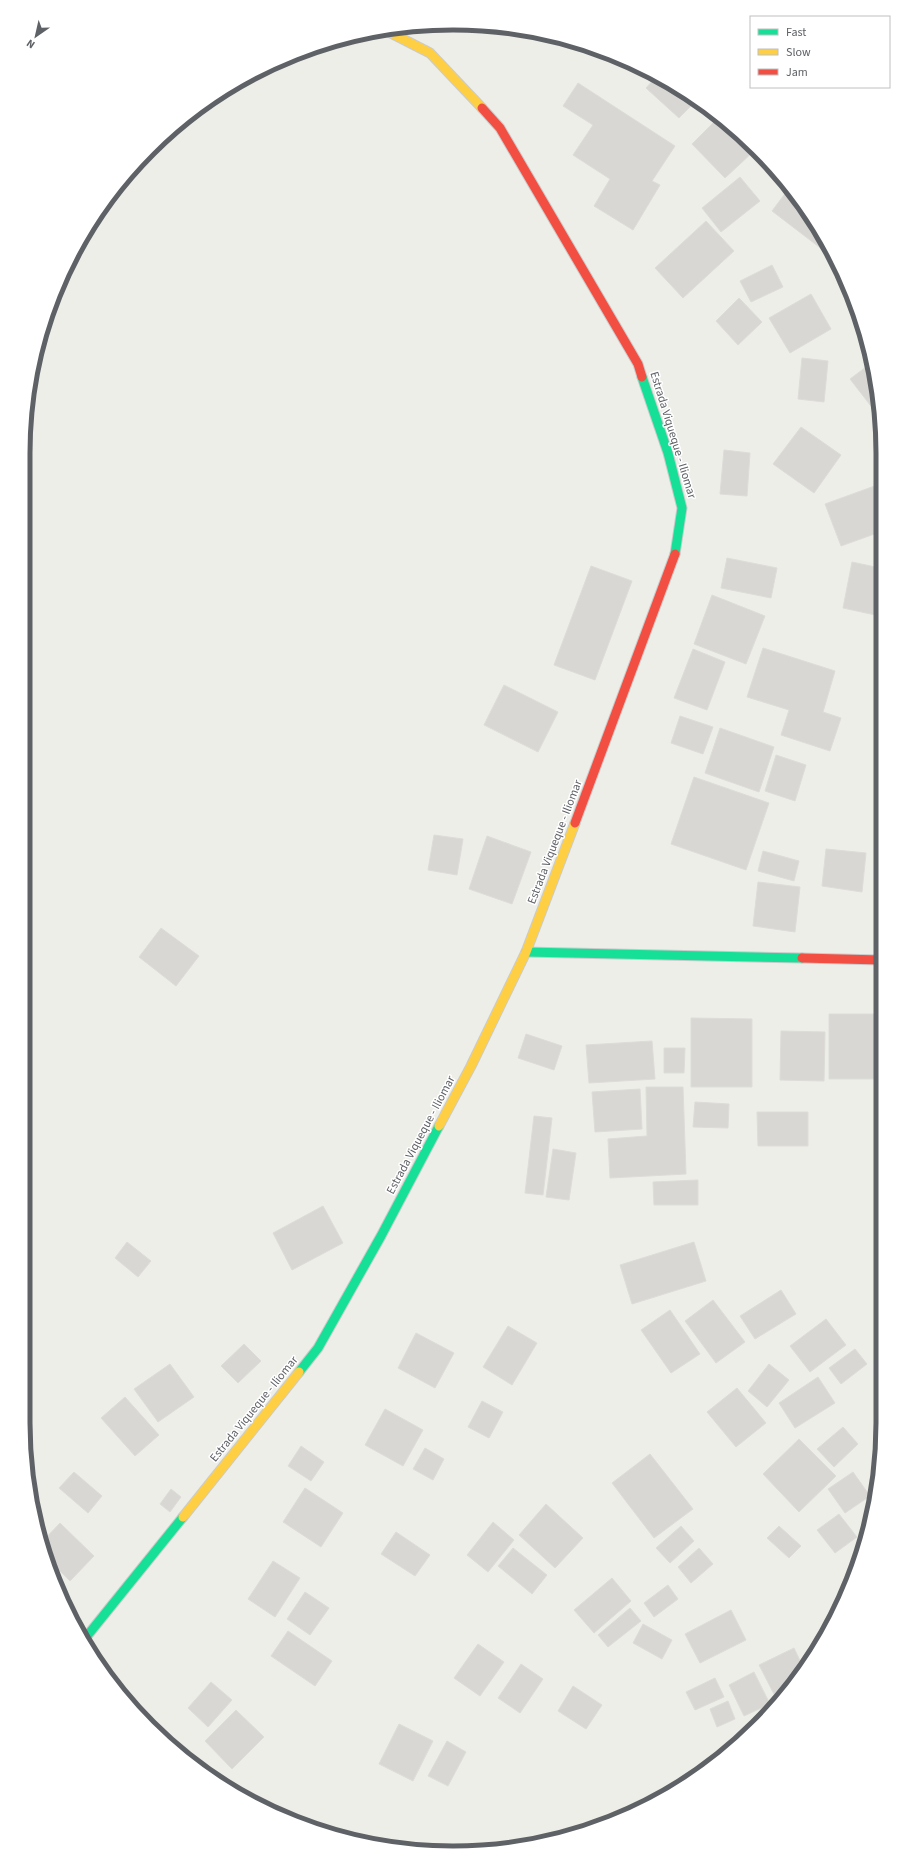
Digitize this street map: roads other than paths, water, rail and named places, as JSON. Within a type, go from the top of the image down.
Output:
[{"type":"main road","name":"Estrada Viqueque - Iliomar","points":[[88,1636],[318,1348],[381,1236],[467,1073],[526,952],[675,557],[682,508],[668,453],[638,364],[500,128],[430,53],[394,35]]},
{"type":"main road","points":[[526,952],[876,960]]}]
